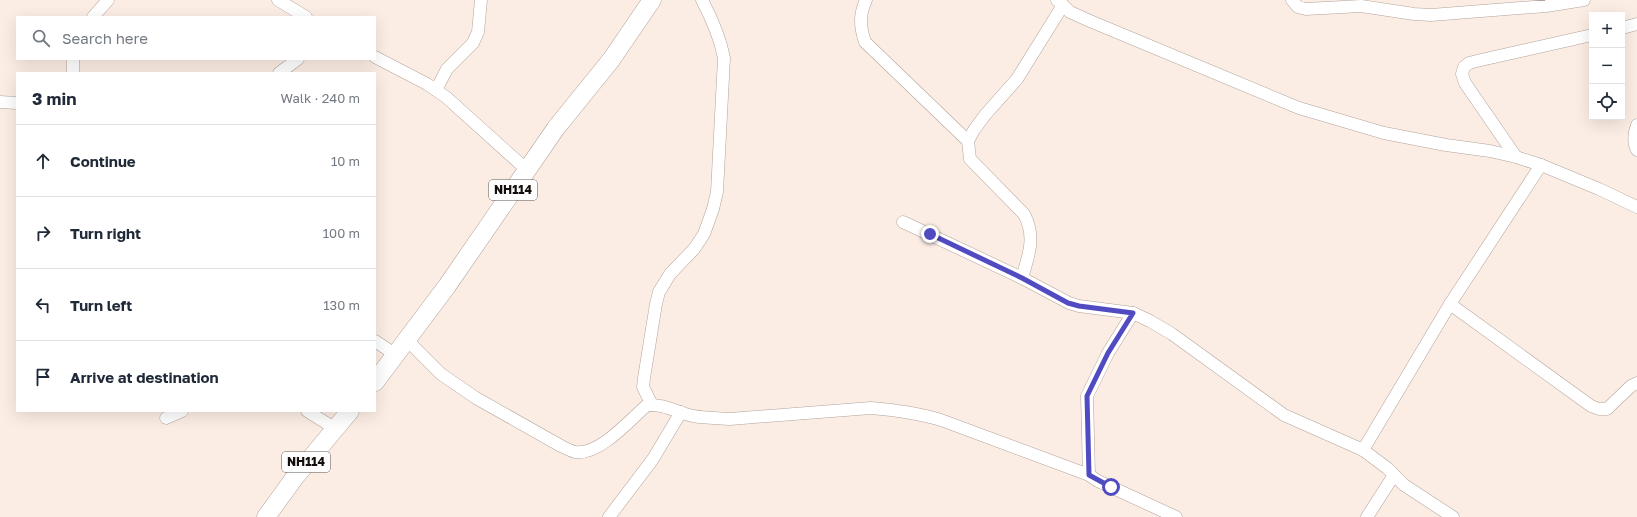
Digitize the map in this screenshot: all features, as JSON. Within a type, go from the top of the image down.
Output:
[{"type":"highway","name":"NH114","points":[[376,381],[447,286],[556,128],[611,60],[652,0]]},
{"type":"highway","name":"NH114","points":[[272,515],[295,477],[349,412]]},
{"type":"street","points":[[94,16],[108,0]]},
{"type":"street","points":[[278,0],[304,16]]},
{"type":"street","points":[[436,90],[447,69],[464,54],[473,43],[478,32],[481,0]]},
{"type":"street","points":[[652,405],[643,387],[659,292],[670,274],[694,250],[704,234],[713,209],[717,192],[724,58],[715,26],[702,0]]},
{"type":"street","points":[[866,0],[861,16],[860,30],[865,42],[968,141]]},
{"type":"street","points":[[1292,0],[1298,7],[1306,9],[1361,6],[1431,15],[1546,6],[1582,0]]},
{"type":"street","points":[[1022,278],[1032,235],[1030,224],[1024,214],[970,158],[968,141],[985,115],[1017,79],[1060,3],[1070,12],[1090,21],[1299,108],[1384,133],[1446,145],[1490,151],[1541,165],[1599,189],[1637,207]]},
{"type":"street","points":[[1625,27],[1637,24]]},
{"type":"street","points":[[1516,158],[1465,83],[1462,74],[1464,67],[1481,60],[1589,36]]},
{"type":"street","points":[[376,58],[436,90],[451,101],[527,170]]},
{"type":"street","points":[[73,60],[73,72]]},
{"type":"street","points":[[280,72],[297,60]]},
{"type":"street","points":[[0,102],[16,103]]},
{"type":"street","points":[[1637,125],[1634,144],[1637,150]]},
{"type":"street","points":[[1363,450],[1450,304],[1541,165]]},
{"type":"street","points":[[903,222],[1022,278],[1068,303],[1079,306],[1133,313],[1150,321],[1172,334],[1284,415],[1363,450],[1387,468],[1404,485],[1453,517]]},
{"type":"street","points":[[1450,304],[1591,406],[1599,409],[1607,409],[1631,386],[1637,383]]},
{"type":"street","points":[[1089,475],[1087,396],[1108,353],[1133,313]]},
{"type":"street","points":[[408,340],[441,374],[476,398],[561,446],[576,452],[587,451],[604,442],[647,405],[659,404],[681,412],[709,418],[730,418],[871,408],[916,413],[941,420],[1089,475],[1098,481],[1176,517]]},
{"type":"street","points":[[376,342],[396,355]]},
{"type":"street","points":[[166,418],[180,412]]},
{"type":"street","points":[[309,412],[336,428]]},
{"type":"street","points":[[609,517],[653,459],[681,412]]},
{"type":"street","points":[[1367,517],[1394,475]]},
{"type":"route","points":[[930,234],[1022,278],[1068,303],[1079,306],[1133,313],[1108,353],[1087,396],[1086,406],[1089,475],[1111,487]]}]
